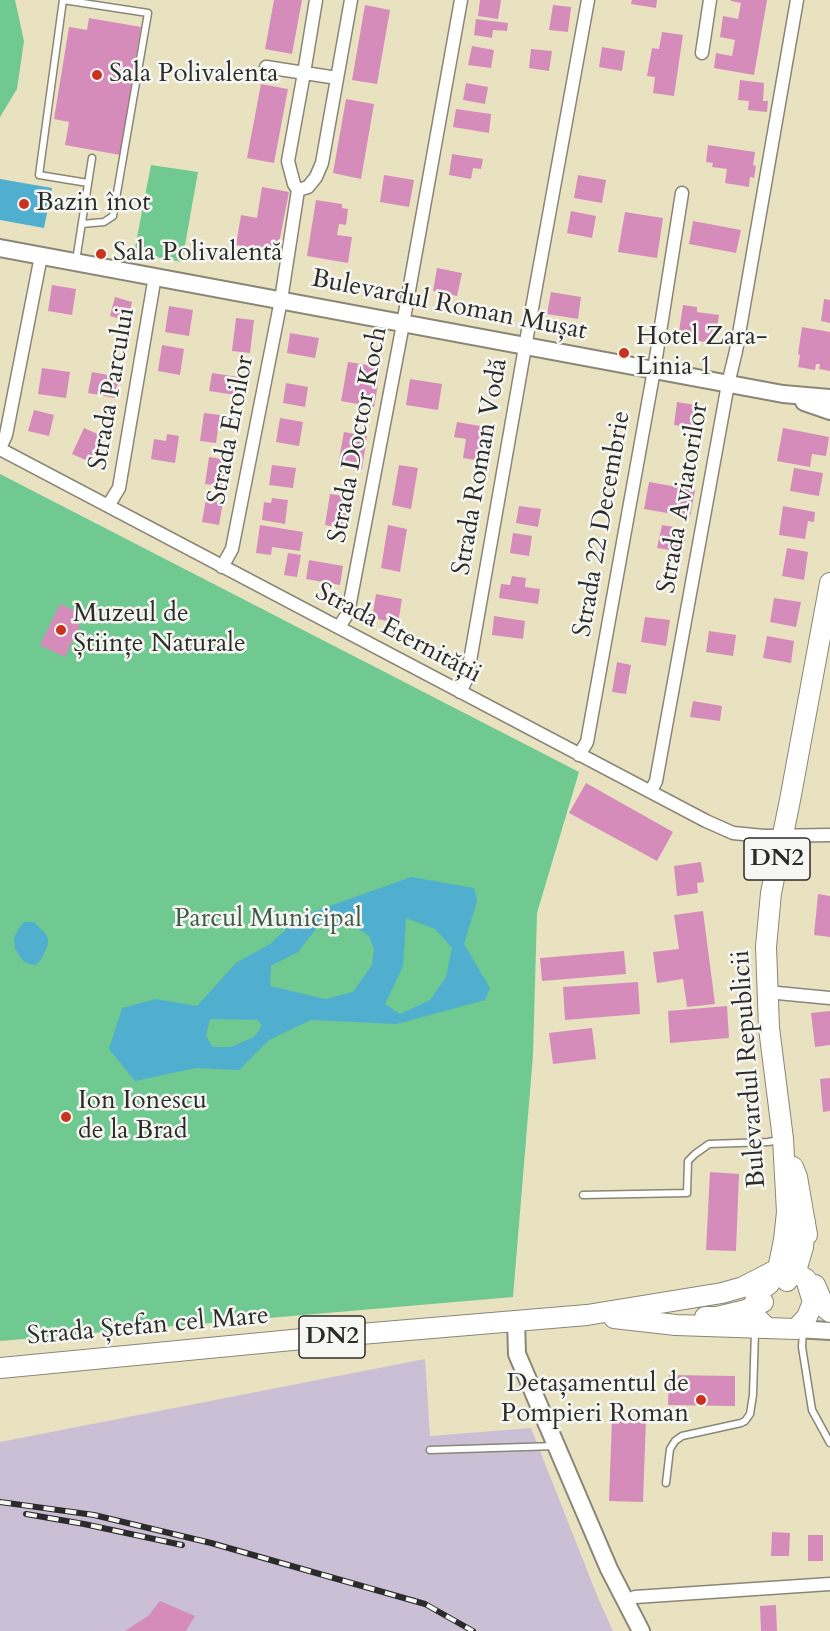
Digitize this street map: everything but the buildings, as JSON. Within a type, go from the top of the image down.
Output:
[{"type":"main road","name":"Bulevardul Republicii","points":[[786,1270],[784,1240],[787,1212],[783,1139],[769,1028],[766,947],[771,893],[830,583]]},
{"type":"main road","name":"DN2","points":[[587,1315],[722,1293],[743,1287],[798,1264],[803,1247],[805,1222],[797,1177],[783,1139]]},
{"type":"main road","points":[[799,1330],[819,1301],[805,1222]]},
{"type":"main road","points":[[761,1328],[755,1316],[754,1306],[757,1293],[786,1270],[806,1279],[819,1301]]},
{"type":"main road","name":"DN2","points":[[648,1321],[717,1317],[754,1306]]},
{"type":"main road","name":"DN2","points":[[587,1315],[676,1325],[799,1330]]},
{"type":"main road","name":"Strada Ștefan cel Mare","points":[[0,1368],[587,1315]]},
{"type":"street","points":[[316,0],[288,161],[294,184],[298,190],[308,187],[316,177],[322,163],[351,0]]},
{"type":"street","name":"Strada Doctor Koch","points":[[339,627],[348,613],[461,0]]},
{"type":"street","name":"Strada Roman Vodă","points":[[460,692],[468,678],[588,0]]},
{"type":"street","points":[[702,53],[710,0]]},
{"type":"street","name":"Strada Aviatorilor","points":[[651,791],[656,781],[728,384],[736,351],[797,0]]},
{"type":"street","points":[[266,68],[337,78]]},
{"type":"street","name":"Strada Eroilor","points":[[222,567],[232,549],[280,300],[298,190]]},
{"type":"street","name":"Strada 22 Decembrie","points":[[579,755],[587,742],[654,370],[682,192]]},
{"type":"street","name":"Bulevardul Roman Mușat","points":[[0,248],[783,394],[830,398]]},
{"type":"street","points":[[0,448],[6,435],[41,256]]},
{"type":"street","name":"Strada Parcului","points":[[108,506],[119,488],[155,276]]},
{"type":"street","name":"Bulevardul Roman Mușat","points":[[783,394],[830,411]]},
{"type":"street","name":"Strada Eternității","points":[[0,448],[706,821],[732,833],[782,836],[830,835]]},
{"type":"street","points":[[767,992],[830,998]]},
{"type":"street","points":[[516,1321],[517,1354],[609,1569],[642,1627]]},
{"type":"street","points":[[799,1330],[830,1331]]},
{"type":"street","points":[[626,1601],[635,1597],[830,1584]]},
{"type":"lane","points":[[82,224],[104,222],[113,216],[148,13],[63,0],[39,175],[88,183]]},
{"type":"lane","points":[[76,262],[92,158]]},
{"type":"lane","points":[[583,1195],[687,1193],[688,1161],[709,1143],[768,1142],[783,1139]]},
{"type":"lane","points":[[666,1483],[670,1449],[675,1441],[682,1436],[741,1424],[750,1414],[761,1328]]},
{"type":"lane","points":[[799,1330],[812,1410],[830,1443]]},
{"type":"lane","points":[[430,1450],[556,1446]]},
{"type":"shaded area","points":[[425,1359],[430,1436],[531,1428],[613,1631],[0,1631],[0,1442]]},
{"type":"green space","points":[[0,0],[15,0],[24,41],[17,89],[0,117]]},
{"type":"green space","points":[[151,165],[198,172],[182,262],[134,253]]},
{"type":"green space","name":"Parcul Municipal","points":[[0,474],[579,772],[537,913],[533,1055],[513,1297],[0,1341]]},
{"type":"water","name":"Bazin înot","points":[[0,179],[52,188],[44,228],[0,220]]},
{"type":"water","points":[[411,877],[474,888],[477,901],[464,944],[490,988],[485,1000],[397,1024],[311,1020],[269,1040],[239,1070],[196,1068],[135,1081],[109,1049],[122,1008],[156,999],[197,1006],[236,963],[270,944],[299,917]],"holes":[[[406,918],[435,929],[452,948],[446,977],[430,1000],[400,1014],[385,1004],[403,966]],[[348,922],[369,936],[374,949],[372,965],[353,992],[325,999],[270,986],[271,966],[298,952],[320,924]],[[210,1019],[258,1020],[262,1026],[254,1037],[231,1047],[213,1047],[206,1036]]]},
{"type":"water","points":[[25,922],[34,922],[48,938],[48,945],[36,965],[23,961],[15,949],[14,938]]},
{"type":"railway","points":[[0,1502],[94,1515],[211,1543],[425,1604],[473,1631]]},
{"type":"railway","points":[[26,1514],[182,1545]]},
{"type":"place","name":"Sala Polivalenta","points":[[97,75]]},
{"type":"place","name":"Bazin înot","points":[[24,204]]},
{"type":"place","name":"Sala Polivalentă","points":[[101,254]]},
{"type":"place","name":"Hotel Zara- Linia 1","points":[[624,353]]},
{"type":"place","name":"Muzeul de Științe Naturale","points":[[61,630]]},
{"type":"place","name":"Ion Ionescu de la Brad","points":[[66,1117]]},
{"type":"place","name":"Detașamentul de Pompieri Roman","points":[[701,1400]]}]
